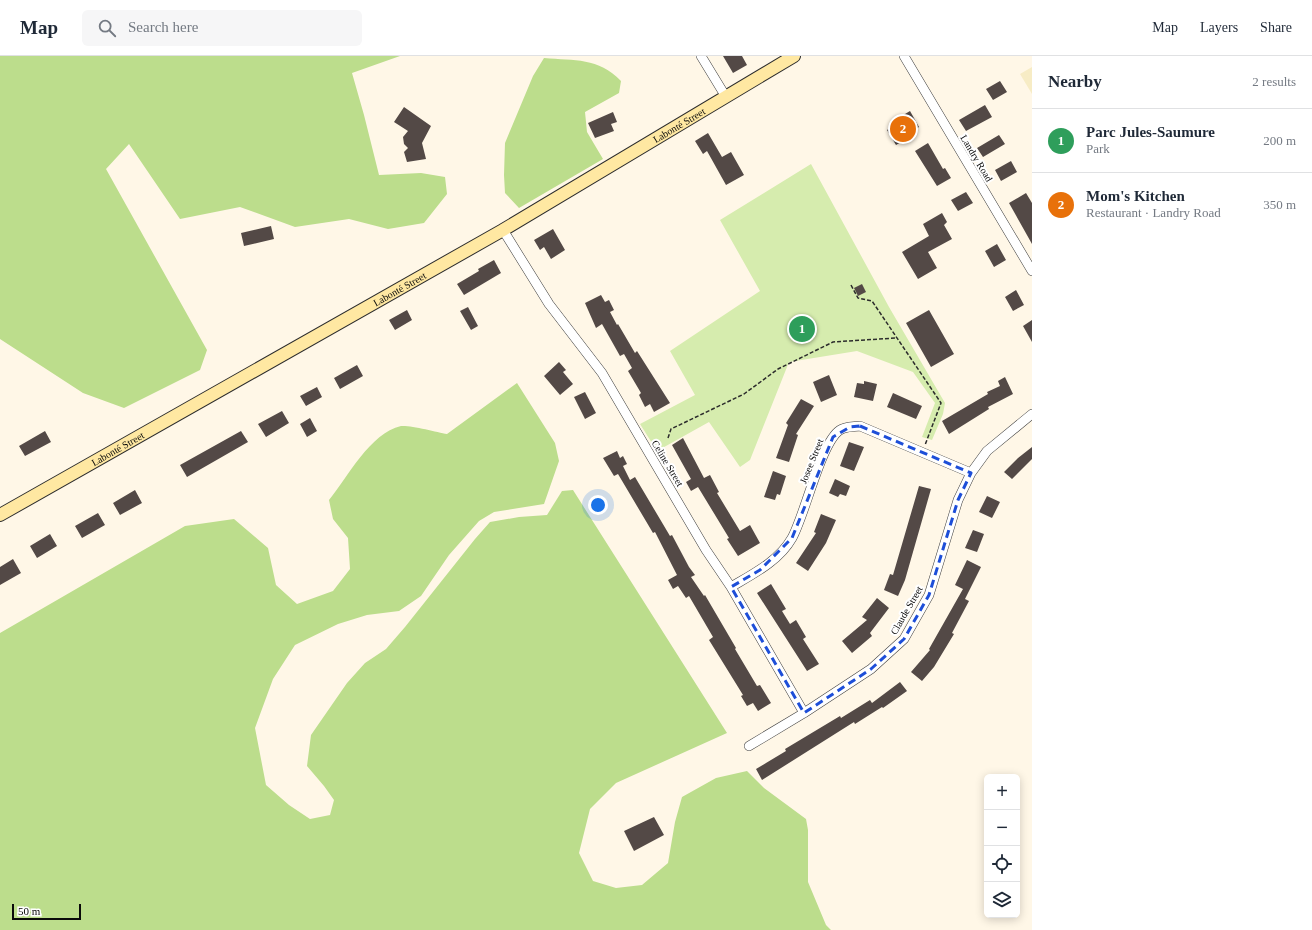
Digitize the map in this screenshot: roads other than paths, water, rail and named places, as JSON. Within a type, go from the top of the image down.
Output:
[{"type":"street","points":[[701,56],[726,97]]},
{"type":"street","name":"Labonté Street","points":[[0,515],[503,230],[794,56]]},
{"type":"street","name":"Landry Road","points":[[904,56],[1032,271]]},
{"type":"street","name":"Celine Street","points":[[503,230],[549,304],[602,373],[706,550],[731,587],[804,713]]},
{"type":"street","name":"Claude Street","points":[[749,746],[804,713],[871,668],[904,638],[929,595],[958,500],[971,472],[987,451],[1032,414]]},
{"type":"street","name":"Josee Street","points":[[731,587],[760,570],[774,558],[792,538],[820,464],[833,437],[840,430],[860,426],[971,472]]},
{"type":"place","name":"Mom's Kitchen","points":[[903,129]]},
{"type":"place","name":"Parc Jules-Saumure","points":[[802,329]]}]
